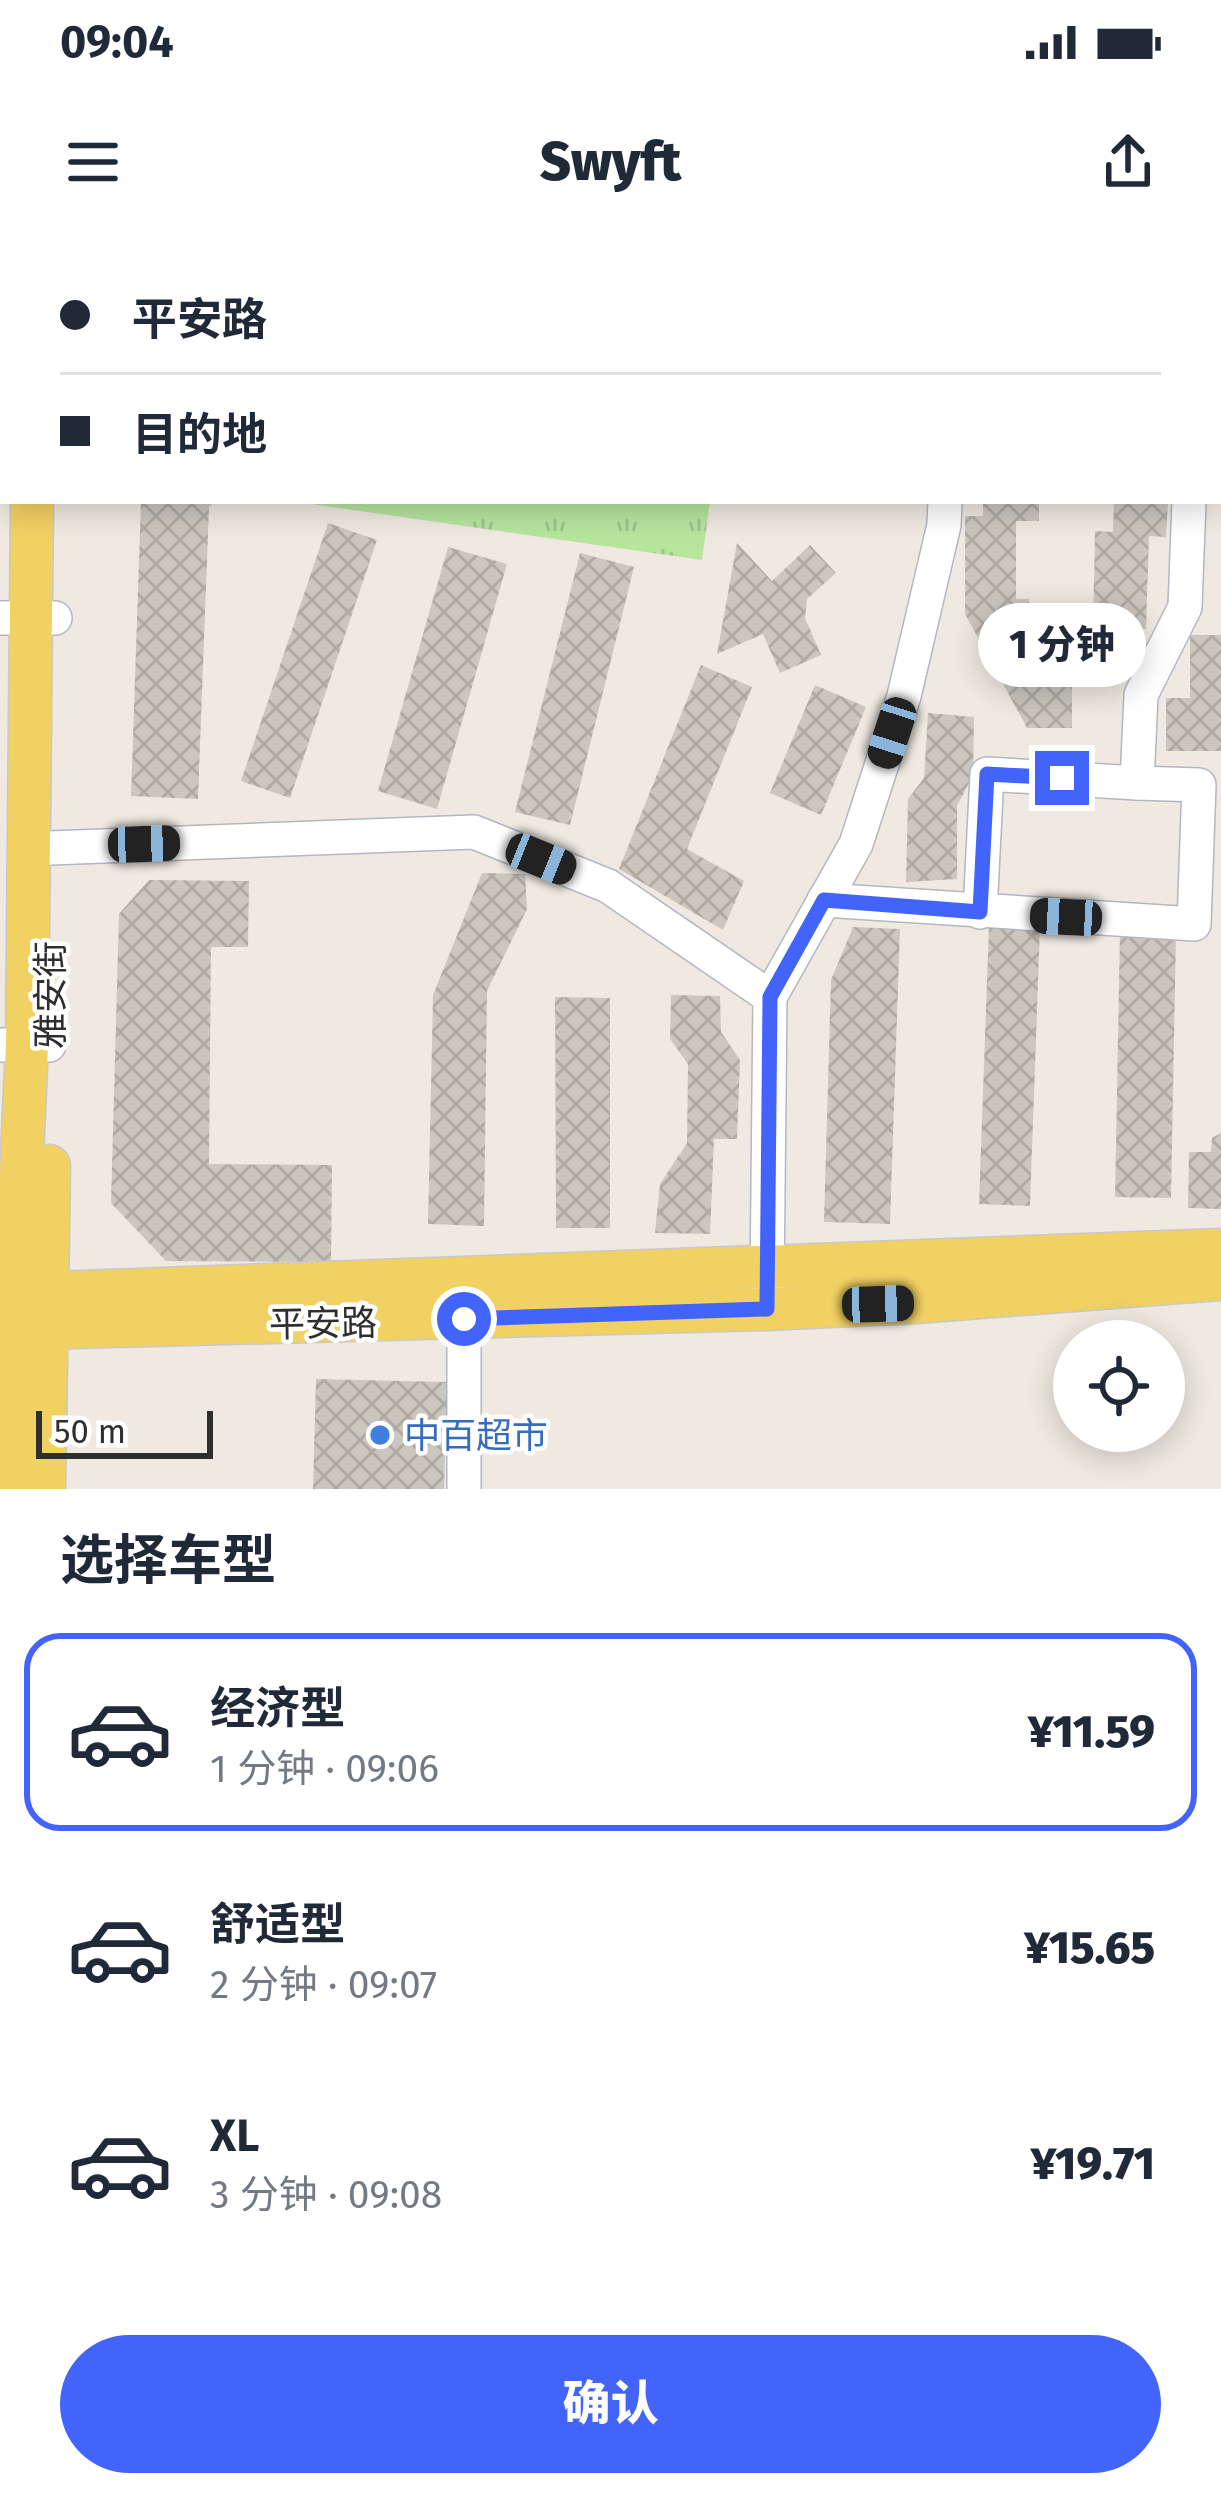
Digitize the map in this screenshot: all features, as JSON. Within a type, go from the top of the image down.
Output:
[{"type":"main road","name":"雅安街","points":[[13,1489],[21,1312],[32,504]]},
{"type":"main road","name":"雅安街","points":[[25,1046],[50,848],[28,618],[55,504]]},
{"type":"main road","name":"平安路","points":[[21,1312],[464,1319],[1221,1250]]},
{"type":"main road","name":"平安路","points":[[21,1312],[767,1288],[916,1303],[1221,1280]]},
{"type":"main road","name":"雅安街","points":[[21,1312],[44,1489]]},
{"type":"street","points":[[767,1288],[770,997],[856,844],[904,696],[945,504]]},
{"type":"street","points":[[1137,783],[1141,694],[1185,608],[1189,504]]},
{"type":"street","points":[[824,900],[980,912],[1195,924],[1199,785],[987,774],[980,912]]},
{"type":"street","points":[[50,848],[474,832],[608,886],[770,997]]},
{"type":"street","points":[[464,1319],[464,1489]]},
{"type":"green space","points":[[311,504],[710,504],[702,560]]},
{"type":"building","points":[[141,504],[212,504],[198,799],[131,796]]},
{"type":"building","points":[[983,504],[1039,504],[1039,521],[1016,521],[1016,599],[1029,599],[1029,639],[1045,638],[1044,686],[1072,686],[1072,728],[1027,728],[965,614],[965,516],[983,516]]},
{"type":"building","points":[[1114,504],[1168,504],[1166,537],[1149,536],[1146,629],[1093,628],[1095,531],[1113,532]]},
{"type":"building","points":[[328,523],[377,540],[290,798],[241,781]]},
{"type":"building","points":[[737,543],[772,581],[810,545],[836,573],[807,599],[805,618],[821,655],[780,673],[763,634],[717,654]]},
{"type":"building","points":[[448,547],[507,564],[437,809],[378,791]]},
{"type":"building","points":[[580,553],[634,567],[570,825],[515,812]]},
{"type":"building","points":[[1190,635],[1221,635],[1221,751],[1166,751],[1166,698],[1190,698]]},
{"type":"building","points":[[701,665],[752,687],[687,849],[744,881],[723,930],[619,869]]},
{"type":"building","points":[[815,685],[866,707],[821,815],[770,793]]},
{"type":"building","points":[[928,713],[974,717],[973,775],[957,806],[957,879],[906,882],[908,799],[924,778]]},
{"type":"building","points":[[482,873],[525,874],[527,909],[487,991],[484,1226],[428,1224],[433,995]]},
{"type":"building","points":[[149,880],[249,881],[248,947],[211,947],[209,1164],[332,1165],[331,1262],[166,1261],[111,1203],[119,914]]},
{"type":"building","points":[[989,925],[1040,926],[1030,1206],[979,1204]]},
{"type":"building","points":[[853,927],[900,929],[890,1224],[824,1222],[831,980]]},
{"type":"building","points":[[1120,931],[1176,932],[1171,1198],[1115,1197]]},
{"type":"building","points":[[671,995],[720,996],[721,1032],[740,1060],[737,1139],[714,1139],[710,1234],[655,1233],[660,1184],[687,1143],[688,1064],[670,1039]]},
{"type":"building","points":[[555,997],[610,998],[610,1228],[556,1228]]},
{"type":"building","points":[[1221,1133],[1221,1209],[1188,1208],[1189,1152],[1211,1152],[1212,1138]]},
{"type":"building","name":"中百超市","points":[[316,1379],[447,1382],[444,1489],[313,1489]]},
{"type":"place","name":"中百超市","points":[[380,1435]]},
{"type":"route","points":[[464,1319],[767,1309],[770,997],[824,900],[980,912],[987,774],[1062,778]]}]
